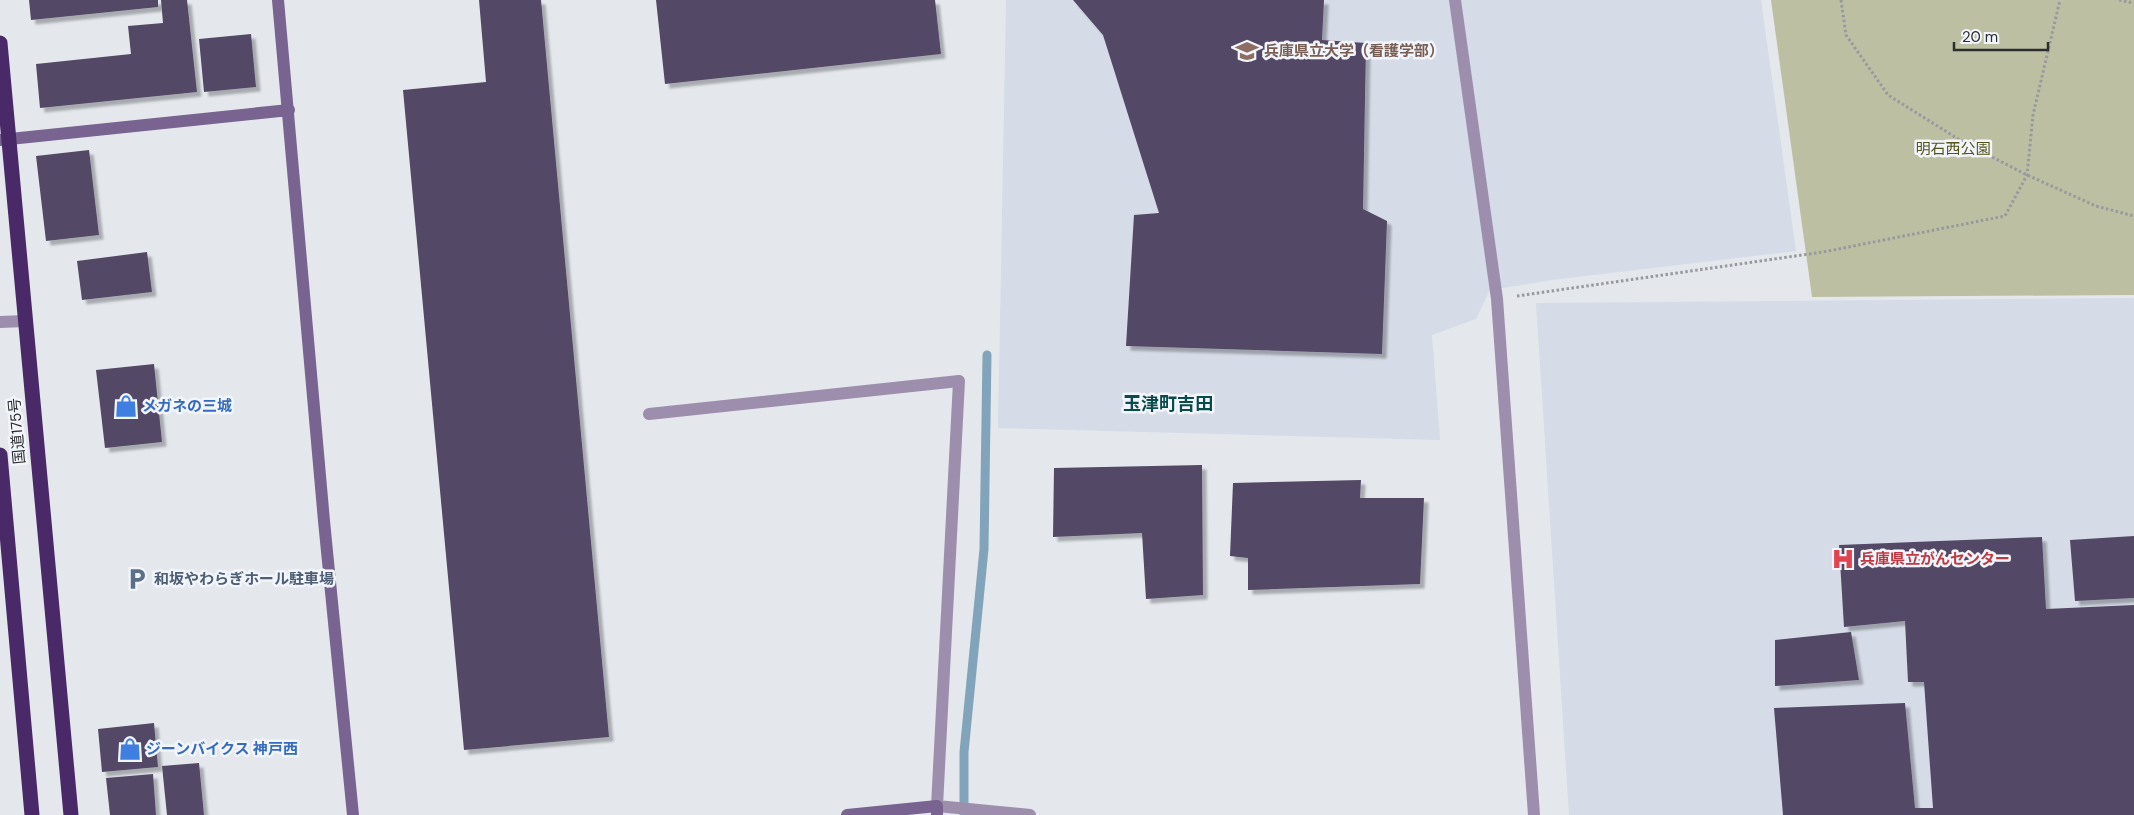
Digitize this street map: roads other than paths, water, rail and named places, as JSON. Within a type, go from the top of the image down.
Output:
[{"type":"highway","name":"国道175号","points":[[0,43],[4,139],[25,321],[71,815]]},
{"type":"highway","name":"国道175号","points":[[0,455],[32,815]]},
{"type":"street","points":[[278,0],[325,531],[353,815]]},
{"type":"street","points":[[1454,0],[1497,299],[1534,815]]},
{"type":"street","points":[[4,139],[289,110]]},
{"type":"street","points":[[0,322],[25,321]]},
{"type":"street","points":[[649,414],[960,381],[937,811]]},
{"type":"street","points":[[847,815],[937,811],[1030,815]]},
{"type":"waterway","points":[[964,815],[964,752],[984,549],[987,355]]},
{"type":"place","name":"兵庫県立大学（看護学部）","points":[[1247,51]]},
{"type":"place","name":"メガネの三城","points":[[126,406]]},
{"type":"place","name":"兵庫県立がんセンター","points":[[1843,559]]},
{"type":"place","name":"和坂やわらぎホール駐車場","points":[[137,579]]},
{"type":"place","name":"ジーンバイクス 神戸西","points":[[130,749]]},
{"type":"district","name":"玉津町吉田","points":[[1168,404]]},
{"type":"park label","name":"明石西公園","points":[[1953,149]]}]
